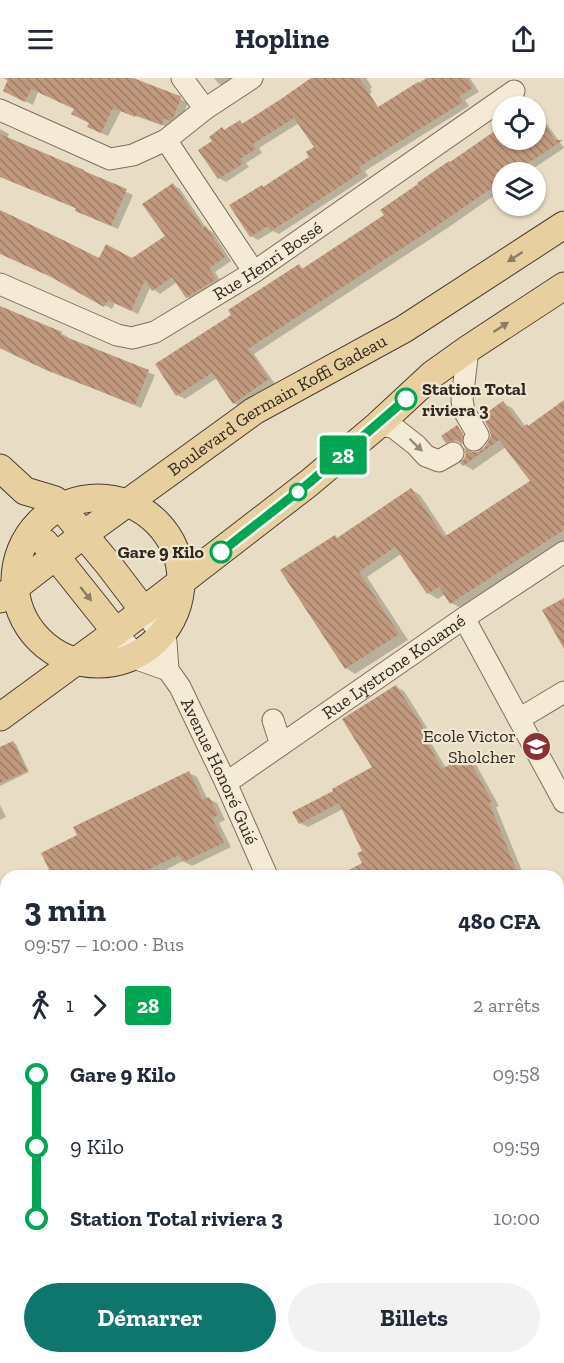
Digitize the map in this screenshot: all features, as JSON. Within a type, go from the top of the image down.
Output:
[{"type":"main road","name":"Boulevard Germain Koffi Gadeau","points":[[7,593],[254,411],[404,329],[564,225]]},
{"type":"main road","points":[[0,717],[116,632],[309,483],[378,425],[433,374],[468,348],[564,286]]},
{"type":"main road","points":[[0,468],[25,491],[55,500],[144,610]]},
{"type":"main road","points":[[25,491],[27,519],[33,529],[116,632]]},
{"type":"main road","points":[[91,498],[107,498],[127,503],[152,517],[169,536],[179,560],[182,582],[178,607],[161,636],[136,655],[104,664],[75,662],[45,646],[24,621],[7,593],[18,558],[33,529],[44,517],[60,507],[91,498]]},
{"type":"street","points":[[182,78],[205,109]]},
{"type":"street","points":[[0,110],[110,159],[133,155],[166,140],[205,109],[252,78]]},
{"type":"street","name":"Rue Henri Bossé","points":[[0,284],[117,335],[132,338],[155,332],[254,272],[514,91]]},
{"type":"street","points":[[166,140],[254,272]]},
{"type":"street","points":[[468,348],[462,400],[464,411],[478,435],[474,440]]},
{"type":"street","points":[[378,425],[393,427],[426,456],[434,460],[439,461],[453,453]]},
{"type":"street","name":"Rue Lystrone Kouamé","points":[[226,783],[464,618],[564,552]]},
{"type":"street","name":"Avenue Honoré Guié","points":[[144,610],[166,642],[168,670],[180,687],[264,870]]},
{"type":"street","points":[[464,618],[564,802]]},
{"type":"street","points":[[116,632],[140,660],[168,670]]},
{"type":"street","points":[[519,719],[564,692]]},
{"type":"street","points":[[273,720],[281,745]]},
{"type":"building","points":[[5,78],[133,78],[181,98],[173,118],[170,121],[164,118],[162,125],[113,108],[101,133],[87,127],[89,123],[71,114],[74,109],[31,89],[25,102],[3,91],[8,79]]},
{"type":"building","points":[[311,78],[359,78],[378,107],[428,78],[467,78],[473,88],[459,96],[463,102],[359,167],[362,172],[271,231],[268,226],[250,237],[229,205],[262,185],[263,187],[309,157],[306,152],[314,147],[294,118],[253,144],[256,149],[240,159],[244,163],[218,179],[198,150],[212,141],[209,137],[222,127],[224,130],[240,120],[242,124]]},
{"type":"building","points":[[546,127],[555,140],[563,140],[530,162],[492,162],[492,188],[248,349],[269,379],[233,404],[212,373],[176,396],[155,364],[231,315],[228,310],[299,264],[302,269],[384,215],[380,210],[492,133],[492,150],[546,150]]},
{"type":"building","points":[[0,134],[127,189],[111,226],[75,211],[76,208],[0,177]]},
{"type":"building","points":[[173,183],[203,228],[206,226],[225,257],[209,268],[216,279],[186,298],[172,277],[152,291],[145,280],[131,311],[108,300],[104,307],[51,277],[0,254],[0,210],[99,258],[106,244],[132,258],[165,236],[142,204]]},
{"type":"building","points":[[0,306],[62,332],[61,335],[149,370],[135,405],[46,370],[0,348]]},
{"type":"building","points":[[564,400],[564,530],[450,604],[439,587],[427,594],[395,547],[359,572],[399,634],[345,669],[280,570],[335,535],[337,538],[411,488],[444,537],[530,481],[499,440],[463,466],[460,463],[466,454],[464,448],[478,452],[488,442],[491,435],[482,416],[503,401],[522,428]]},
{"type":"building","points":[[457,425],[463,434],[462,445],[454,440],[446,443],[441,436]]},
{"type":"building","points":[[564,598],[564,649],[542,610]]},
{"type":"building","points":[[396,685],[424,729],[421,731],[442,769],[466,755],[492,801],[489,803],[517,870],[349,870],[362,863],[357,853],[362,851],[339,803],[299,824],[292,812],[372,767],[342,719]]},
{"type":"building","points":[[13,741],[27,771],[0,783],[0,747]]},
{"type":"building","points":[[189,771],[203,800],[209,797],[218,815],[212,818],[224,843],[183,862],[179,855],[148,870],[49,870],[41,853],[77,835],[73,827]]},
{"type":"bus line","name":"28","points":[[221,552],[309,483],[406,399]]},
{"type":"place","name":"Station Total riviera 3","points":[[406,399]]},
{"type":"place","name":"Gare 9 Kilo","points":[[221,552]]},
{"type":"place","name":"Ecole Victor Sholcher","points":[[537,746]]}]
